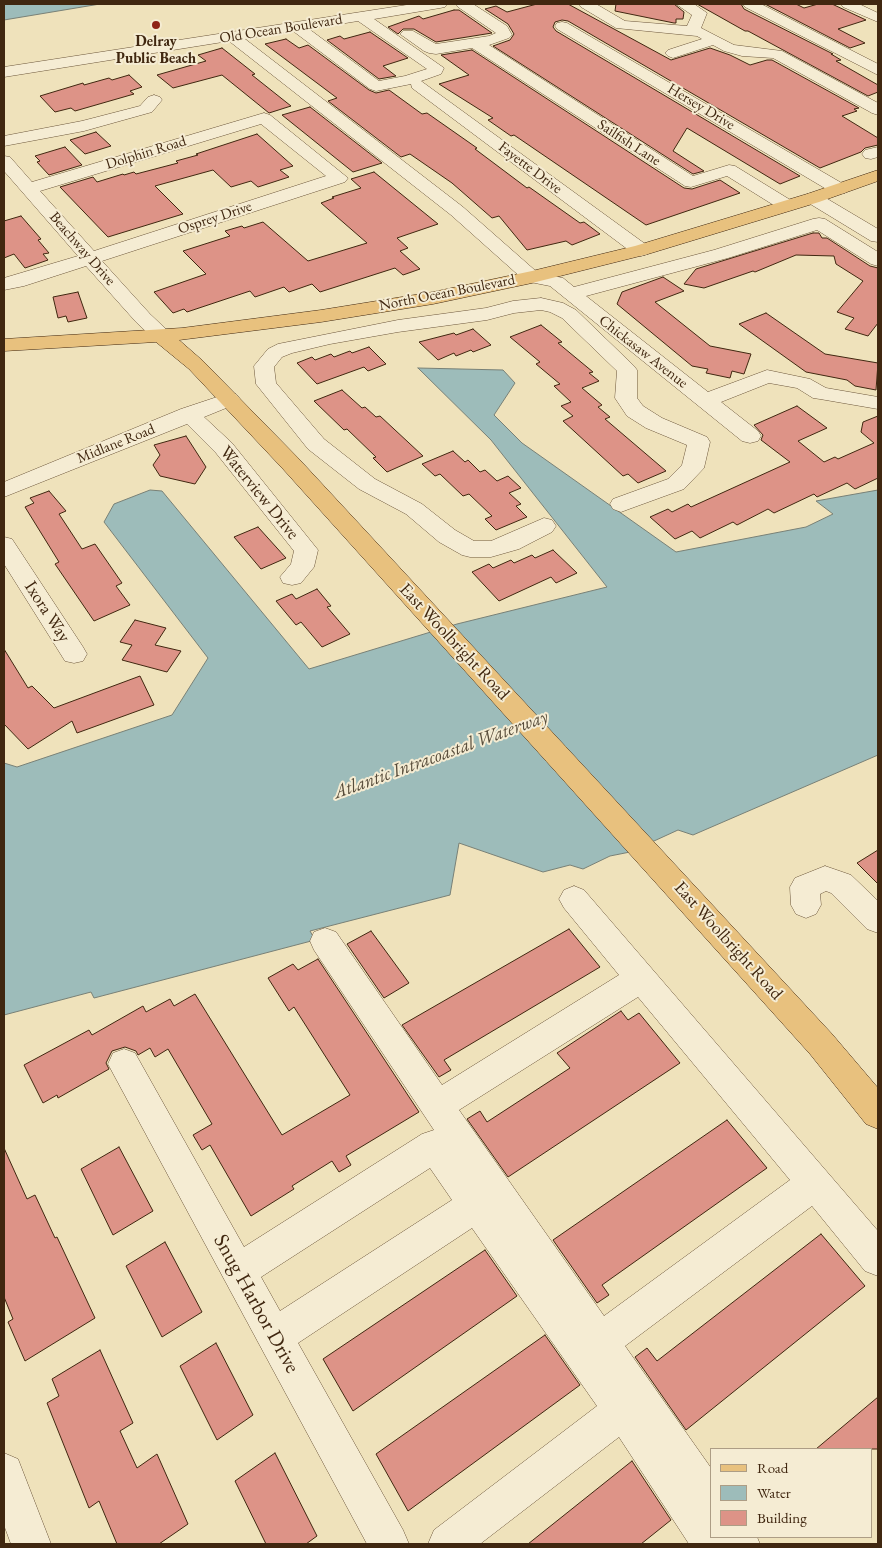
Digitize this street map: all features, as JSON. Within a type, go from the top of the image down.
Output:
[{"type":"main road","name":"North Ocean Boulevard","points":[[4,345],[162,336],[321,316],[432,298],[641,250],[786,205],[820,202],[839,189],[878,175]]},
{"type":"main road","name":"East Woolbright Road","points":[[162,336],[196,365],[229,399],[423,608],[821,1044],[878,1113]]},
{"type":"street","name":"Old Ocean Boulevard","points":[[4,72],[440,4]]},
{"type":"street","points":[[379,14],[429,48],[436,49],[492,40],[504,35],[502,29],[462,4]]},
{"type":"street","points":[[586,4],[621,24],[702,32],[729,48],[777,54],[878,110]]},
{"type":"street","points":[[683,4],[700,13],[692,32]]},
{"type":"street","points":[[750,4],[878,70]]},
{"type":"street","points":[[848,4],[878,18]]},
{"type":"street","points":[[297,27],[376,86],[408,80],[436,71],[436,68],[362,17]]},
{"type":"street","name":"Hersey Drive","points":[[562,26],[839,189]]},
{"type":"street","points":[[233,37],[457,211],[532,276]]},
{"type":"street","points":[[673,53],[715,40]]},
{"type":"street","name":"Sailfish Lane","points":[[478,45],[690,182],[729,170],[786,205]]},
{"type":"street","name":"Fayette Drive","points":[[418,85],[641,250]]},
{"type":"street","points":[[4,141],[84,126],[146,109],[154,100]]},
{"type":"street","name":"Osprey Drive","points":[[4,284],[17,282],[339,178],[264,118]]},
{"type":"street","name":"Dolphin Road","points":[[29,189],[264,118]]},
{"type":"street","name":"Beachway Drive","points":[[4,161],[143,318],[162,336]]},
{"type":"street","points":[[820,202],[878,237]]},
{"type":"street","points":[[570,294],[717,256],[819,224],[878,260]]},
{"type":"street","points":[[690,235],[717,256]]},
{"type":"street","name":"Chickasaw Avenue","points":[[532,276],[556,282],[750,436]]},
{"type":"street","points":[[508,282],[520,301],[512,307]]},
{"type":"street","points":[[487,286],[502,304],[512,307]]},
{"type":"street","points":[[544,526],[511,544],[491,549],[470,549],[447,536],[414,509],[367,484],[316,444],[266,384],[264,366],[275,353],[285,348],[398,326],[487,314],[512,307],[541,304],[556,307],[569,314],[627,370],[626,398],[635,411],[654,423],[699,442],[693,468],[676,484],[621,504]]},
{"type":"street","points":[[706,402],[767,376],[803,382],[820,393],[878,403]]},
{"type":"street","name":"Midlane Road","points":[[4,490],[229,399]]},
{"type":"street","name":"Waterview Drive","points":[[189,414],[224,448],[306,550],[302,567],[292,577]]},
{"type":"street","name":"Ixora Way","points":[[4,546],[74,654]]},
{"type":"street","points":[[806,905],[805,887],[825,878],[840,884],[878,920]]},
{"type":"street","points":[[574,899],[878,1258]]},
{"type":"street","points":[[325,940],[437,1106],[710,1501]]},
{"type":"street","points":[[437,1106],[641,978]]},
{"type":"street","name":"Snug Harbor Drive","points":[[124,1064],[389,1544]]},
{"type":"street","points":[[238,1271],[434,1146],[623,1410],[713,1544]]},
{"type":"street","points":[[600,1342],[815,1184]]},
{"type":"street","points":[[274,1337],[475,1205]]},
{"type":"street","points":[[448,1544],[623,1410]]},
{"type":"street","points":[[4,1473],[32,1544]]},
{"type":"water","points":[[4,4],[100,4],[4,20]]},
{"type":"water","name":"Atlantic Intracoastal Waterway","points":[[418,368],[503,370],[515,383],[494,415],[522,443],[676,552],[806,527],[833,514],[816,501],[878,490],[878,755],[693,835],[678,830],[630,852],[610,856],[583,869],[570,865],[543,872],[459,843],[450,895],[310,931],[315,940],[94,998],[91,992],[4,1015],[4,763],[17,767],[172,715],[208,658],[104,522],[114,504],[150,490],[162,491],[309,669],[457,624],[607,587],[491,440]]},
{"type":"building","points":[[537,4],[568,4],[671,60],[710,48],[750,65],[772,60],[859,108],[854,109],[857,111],[842,116],[878,138],[878,145],[865,148],[861,152],[820,168],[568,21],[555,22],[553,27],[556,31],[800,176],[780,184],[687,128],[673,151],[704,171],[693,174],[493,46],[510,40],[514,34],[508,24],[485,9],[496,6],[507,12]]},
{"type":"building","points":[[616,4],[674,4],[684,12],[683,19],[676,19],[676,23],[674,23],[615,11]]},
{"type":"building","points":[[697,4],[741,4],[744,9],[833,54],[831,54],[841,60],[836,61],[878,85],[878,92],[868,96]]},
{"type":"building","points":[[765,4],[796,4],[804,8],[818,4],[832,4],[866,20],[838,29],[865,43],[850,48]]},
{"type":"building","points":[[459,10],[492,33],[436,42],[414,29],[403,29],[398,34],[388,27],[419,16],[423,19]]},
{"type":"building","points":[[370,32],[408,58],[383,66],[396,76],[379,79],[327,40],[340,36],[344,39]]},
{"type":"building","points":[[286,39],[299,48],[308,45],[369,90],[376,93],[389,90],[422,114],[427,113],[477,148],[475,149],[527,188],[529,187],[580,223],[584,222],[600,234],[572,245],[566,241],[527,250],[499,216],[492,218],[452,183],[410,154],[401,157],[328,101],[337,98],[265,44]]},
{"type":"building","points":[[222,48],[291,106],[269,113],[222,75],[173,88],[157,75],[206,61],[198,55]]},
{"type":"building","points":[[472,50],[684,188],[692,189],[720,180],[740,193],[646,225],[514,135],[511,136],[488,120],[493,118],[439,84],[469,75],[441,55]]},
{"type":"building","points":[[129,75],[142,87],[130,91],[134,94],[75,111],[71,108],[55,112],[40,96],[83,83],[84,85]]},
{"type":"building","points":[[310,107],[382,163],[353,172],[282,115]]},
{"type":"building","points":[[96,132],[111,146],[85,154],[70,140]]},
{"type":"building","points":[[257,134],[293,166],[280,170],[289,177],[258,187],[251,181],[231,187],[213,170],[155,186],[183,214],[108,237],[60,187],[93,177],[97,182],[123,174],[134,172],[136,174],[178,163],[176,161]]},
{"type":"building","points":[[65,147],[82,165],[49,175],[37,162],[40,161],[35,156]]},
{"type":"building","points":[[374,172],[438,224],[397,238],[408,248],[400,251],[420,269],[403,275],[395,268],[320,292],[312,284],[289,292],[284,287],[255,297],[250,291],[187,312],[184,309],[173,313],[154,292],[206,274],[183,251],[230,236],[225,231],[242,226],[244,228],[263,222],[308,261],[367,243],[321,203],[334,198],[332,197],[361,188],[351,179]]},
{"type":"building","points":[[21,216],[41,239],[38,240],[49,253],[43,254],[48,260],[25,268],[14,254],[4,258],[4,221]]},
{"type":"building","points":[[813,233],[819,233],[822,238],[827,238],[870,266],[878,268],[878,323],[868,336],[845,329],[854,318],[837,312],[863,281],[836,264],[834,256],[796,255],[755,272],[753,271],[704,288],[684,284],[696,269]]},
{"type":"building","points":[[663,277],[684,291],[655,302],[710,346],[751,354],[744,374],[732,371],[730,378],[706,373],[708,369],[692,366],[617,304],[622,292]]},
{"type":"building","points":[[78,292],[87,318],[68,322],[66,316],[58,318],[53,297]]},
{"type":"building","points":[[766,313],[825,354],[878,363],[876,390],[855,386],[847,380],[806,372],[739,324]]},
{"type":"building","points":[[541,325],[562,342],[558,343],[593,372],[589,373],[599,381],[582,388],[602,405],[598,407],[610,417],[605,419],[666,471],[638,483],[628,474],[623,476],[563,421],[573,416],[561,406],[571,402],[554,386],[560,384],[536,364],[540,362],[510,337]]},
{"type":"building","points":[[473,329],[491,345],[456,356],[454,353],[438,360],[419,342],[454,333],[456,335]]},
{"type":"building","points":[[369,347],[386,364],[368,371],[364,367],[317,384],[297,363],[312,357],[315,360],[331,354],[334,357]]},
{"type":"building","points":[[342,390],[362,408],[365,407],[376,417],[380,416],[423,456],[387,472],[373,458],[376,457],[314,401]]},
{"type":"building","points":[[797,406],[827,428],[798,441],[824,462],[835,457],[838,459],[874,443],[861,432],[863,422],[878,416],[878,478],[855,489],[847,483],[817,497],[814,494],[774,513],[768,509],[737,525],[733,522],[700,538],[692,531],[675,539],[650,517],[668,509],[672,512],[688,504],[691,507],[790,462],[761,440],[763,435],[754,425]]},
{"type":"building","points":[[186,436],[206,467],[195,484],[160,476],[153,465],[160,455],[154,445]]},
{"type":"building","points":[[453,451],[465,462],[468,460],[480,472],[485,470],[497,481],[508,476],[521,488],[509,493],[521,504],[516,506],[527,517],[496,530],[485,519],[492,516],[469,494],[463,496],[440,474],[435,476],[422,464]]},
{"type":"building","points":[[49,491],[66,511],[59,514],[82,549],[95,544],[122,583],[116,586],[130,605],[94,621],[55,564],[59,562],[25,507],[34,503],[30,498]]},
{"type":"building","points":[[258,527],[286,558],[261,569],[234,537]]},
{"type":"building","points":[[553,550],[577,573],[556,583],[551,577],[499,601],[472,572],[489,564],[493,568],[511,560],[514,563],[532,555],[535,558]]},
{"type":"building","points":[[317,589],[331,606],[327,607],[350,634],[322,647],[301,622],[296,625],[276,601],[292,594],[296,599]]},
{"type":"building","points":[[135,620],[166,628],[155,645],[181,651],[167,672],[122,660],[132,645],[120,642]]},
{"type":"building","points":[[4,649],[28,688],[32,686],[54,708],[140,676],[154,705],[77,733],[72,721],[28,749],[4,724]]},
{"type":"building","points":[[878,850],[878,884],[857,863]]},
{"type":"building","points":[[569,929],[600,967],[444,1060],[451,1070],[439,1077],[402,1025]]},
{"type":"building","points":[[371,931],[409,983],[384,998],[347,944]]},
{"type":"building","points":[[318,959],[419,1112],[346,1156],[351,1165],[339,1172],[332,1161],[292,1186],[294,1189],[251,1216],[210,1145],[202,1150],[193,1135],[212,1124],[168,1049],[155,1057],[150,1048],[138,1055],[136,1051],[125,1047],[112,1051],[106,1063],[109,1069],[58,1098],[57,1095],[43,1103],[24,1065],[89,1030],[92,1035],[143,1006],[146,1012],[170,999],[174,1006],[195,994],[282,1135],[350,1095],[294,1007],[289,1011],[268,978],[293,964],[298,970]]},
{"type":"building","points":[[621,1011],[628,1020],[639,1013],[680,1063],[508,1177],[467,1119],[480,1111],[487,1122],[570,1068],[557,1053]]},
{"type":"building","points":[[727,1120],[767,1168],[602,1285],[609,1295],[597,1303],[553,1240]]},
{"type":"building","points":[[119,1147],[153,1211],[113,1235],[81,1169]]},
{"type":"building","points":[[4,1148],[27,1199],[35,1195],[95,1318],[25,1361],[8,1322],[13,1319],[4,1297]]},
{"type":"building","points":[[821,1234],[865,1286],[686,1430],[635,1357],[647,1348],[657,1361]]},
{"type":"building","points":[[165,1242],[202,1312],[162,1337],[126,1266]]},
{"type":"building","points":[[485,1250],[517,1296],[353,1411],[323,1359]]},
{"type":"building","points":[[545,1335],[580,1385],[408,1511],[376,1454]]},
{"type":"building","points":[[216,1343],[253,1415],[217,1440],[180,1366]]},
{"type":"building","points":[[100,1350],[133,1423],[120,1431],[137,1468],[157,1454],[188,1524],[159,1544],[117,1544],[99,1501],[89,1508],[47,1403],[59,1396],[52,1379]]},
{"type":"building","points":[[878,1397],[878,1449],[817,1448]]},
{"type":"building","points":[[275,1453],[317,1536],[306,1544],[266,1544],[235,1481]]},
{"type":"building","points":[[632,1461],[671,1520],[641,1544],[528,1544]]},
{"type":"place","name":"Delray Public Beach","points":[[156,25]]}]
